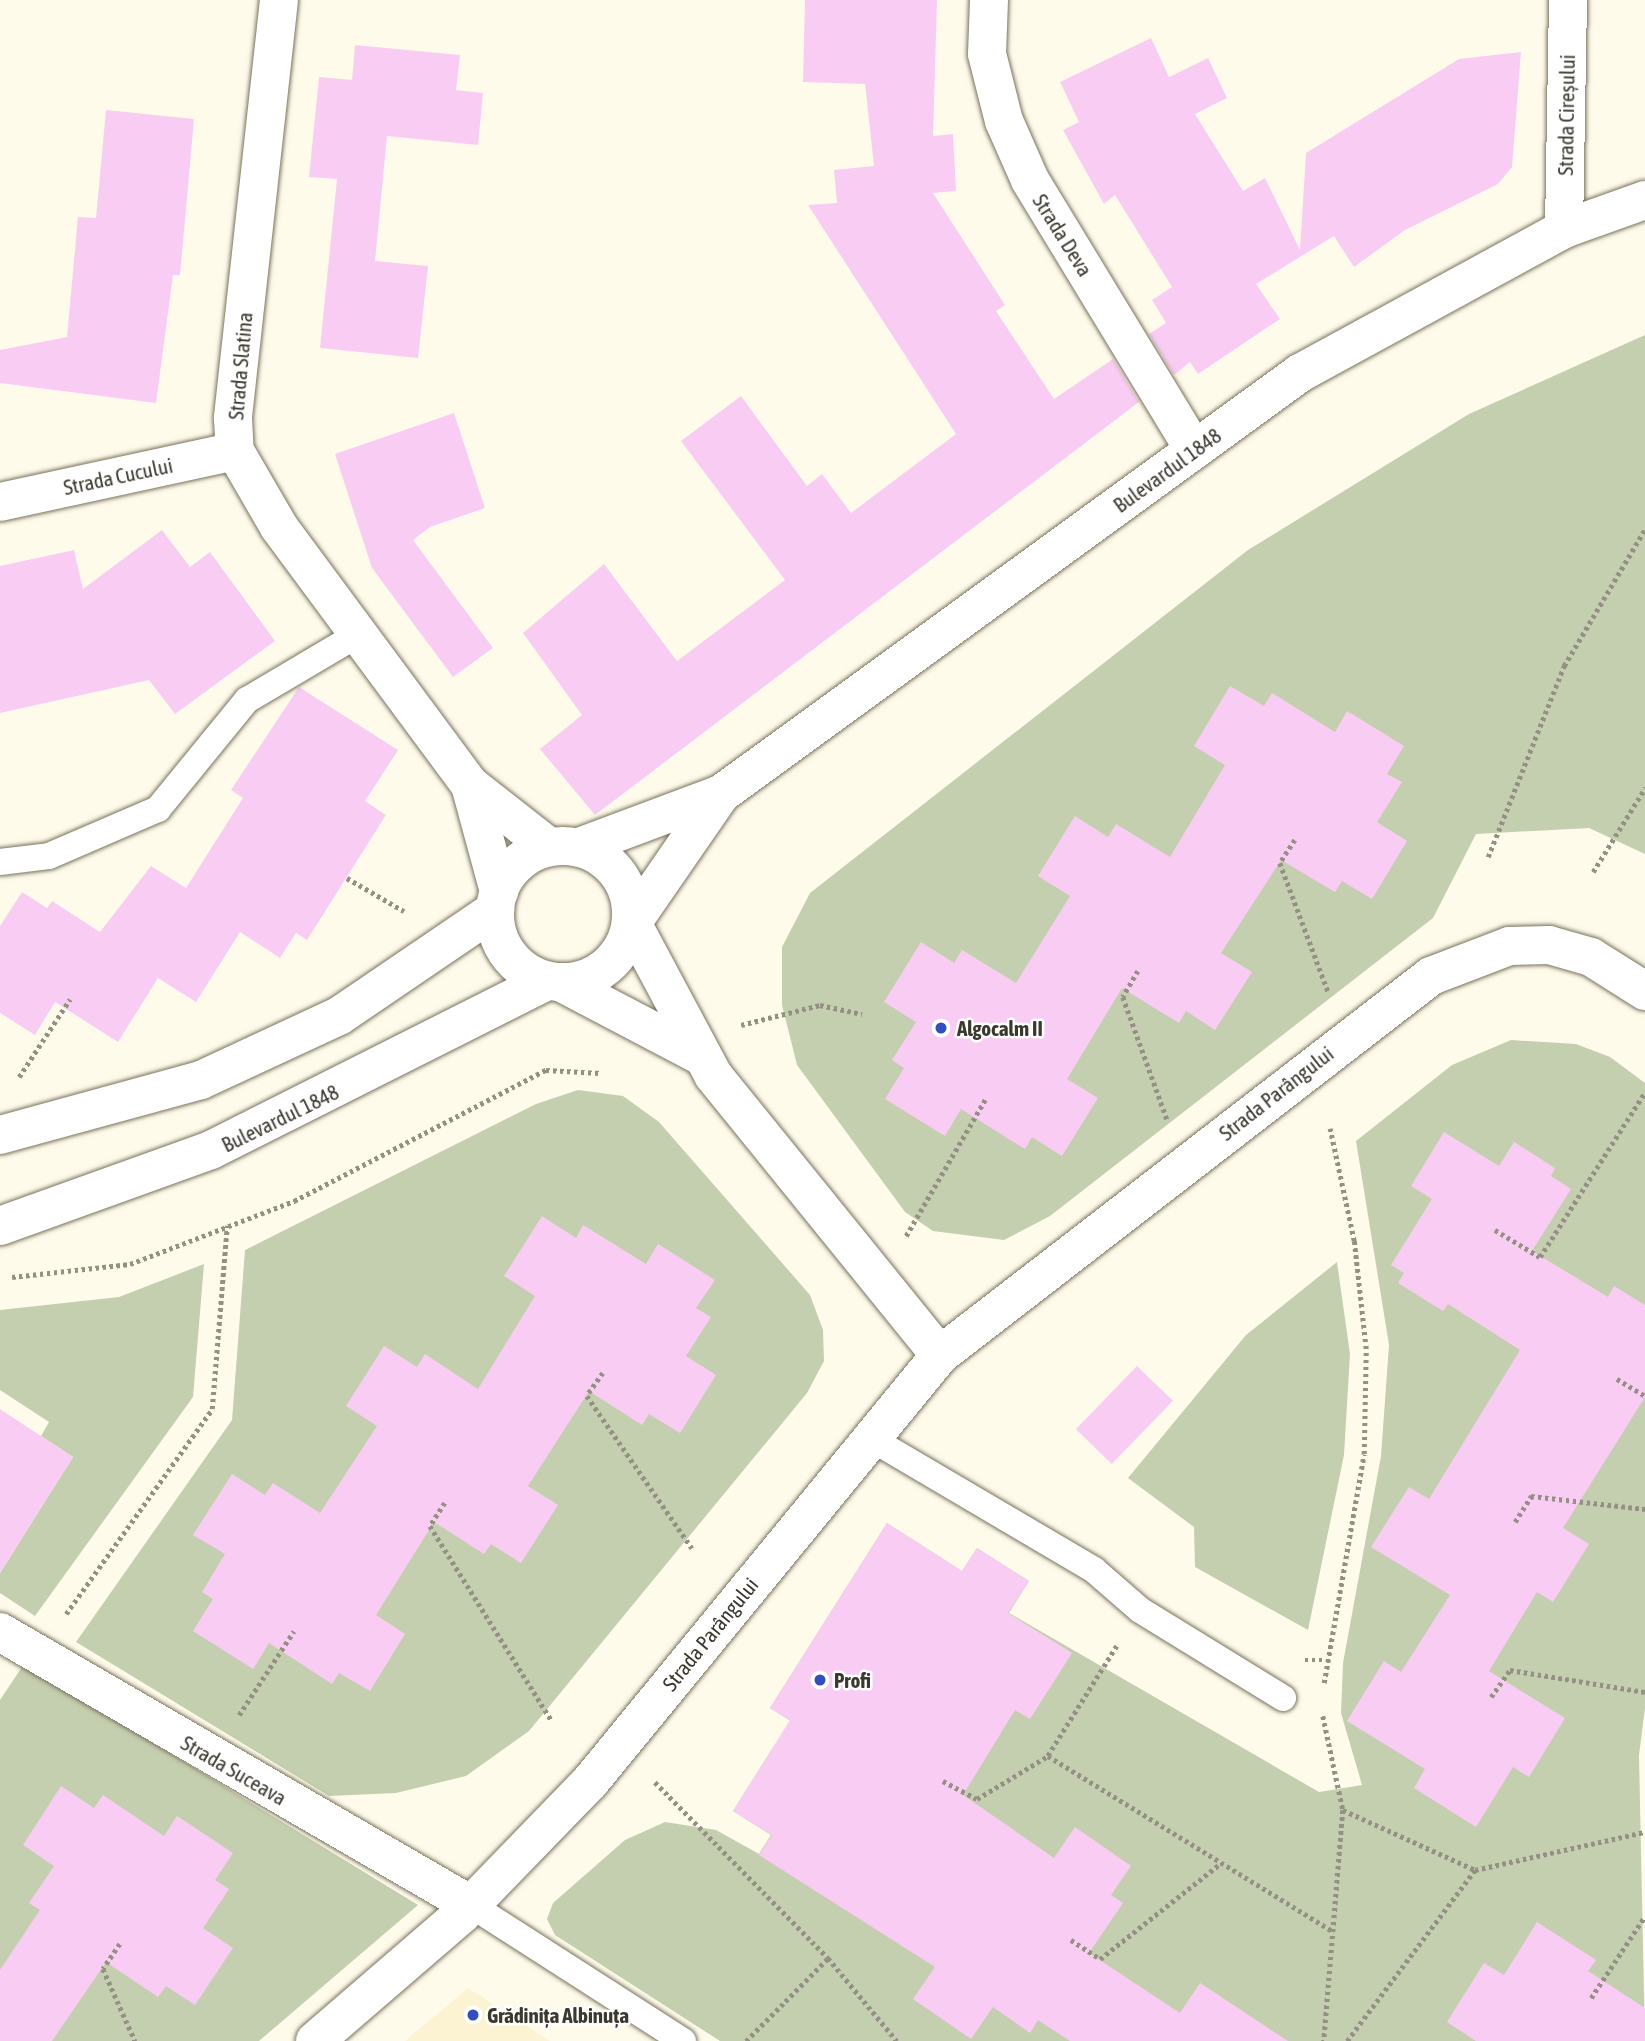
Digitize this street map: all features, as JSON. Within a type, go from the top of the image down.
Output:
[{"type":"street","name":"Strada Slatina","points":[[279,0],[233,418],[235,451],[279,527],[470,785],[564,847]]},
{"type":"street","name":"Strada Deva","points":[[989,0],[987,54],[1004,121],[1030,180],[1194,450]]},
{"type":"street","name":"Strada Cireșului","points":[[1564,229],[1568,0]]},
{"type":"street","name":"Bulevardul 1848","points":[[0,1135],[201,1080],[339,1016],[497,901],[527,856],[564,847],[721,794],[1300,373],[1564,229],[1645,200]]},
{"type":"street","name":"Strada Cucului","points":[[0,502],[235,451]]},
{"type":"street","name":"Strada Slatina","points":[[470,785],[497,901]]},
{"type":"street","name":"Bulevardul 1848","points":[[0,1226],[211,1150],[554,982],[597,975],[613,961],[632,923],[721,794]]},
{"type":"street","points":[[564,847],[614,867],[625,884],[632,923],[714,1042],[940,1355]]},
{"type":"street","points":[[497,901],[508,955],[554,982],[714,1042]]},
{"type":"street","name":"Strada Parângului","points":[[315,2041],[471,1905],[590,1782],[940,1355],[1431,976],[1509,946],[1549,945],[1591,957],[1645,991]]},
{"type":"street","name":"Strada Suceava","points":[[0,1632],[40,1652],[211,1758],[471,1905]]},
{"type":"lane","points":[[0,862],[49,856],[158,809],[247,700],[357,635]]},
{"type":"lane","points":[[870,1438],[1094,1570],[1140,1610],[1283,1698]]},
{"type":"lane","points":[[471,1905],[683,2041]]},
{"type":"path","points":[[1488,858],[1564,666],[1645,529]]},
{"type":"path","points":[[1593,872],[1645,788]]},
{"type":"path","points":[[1295,840],[1280,863],[1333,1004]]},
{"type":"path","points":[[347,878],[417,919]]},
{"type":"path","points":[[1138,971],[1123,997],[1171,1129]]},
{"type":"path","points":[[10,1090],[70,999]]},
{"type":"path","points":[[714,1042],[820,1005],[862,1014]]},
{"type":"path","points":[[0,1278],[130,1264],[294,1201],[546,1070],[600,1073]]},
{"type":"path","points":[[1495,1230],[1540,1257],[1645,1092]]},
{"type":"path","points":[[901,1245],[986,1098]]},
{"type":"path","points":[[1324,1697],[1364,1454],[1366,1349],[1354,1241],[1330,1129]]},
{"type":"path","points":[[40,1652],[212,1409],[227,1226]]},
{"type":"path","points":[[603,1373],[587,1396],[692,1548]]},
{"type":"path","points":[[1618,1379],[1645,1396]]},
{"type":"path","points":[[1515,1522],[1531,1496],[1645,1509]]},
{"type":"path","points":[[445,1503],[430,1526],[552,1721]]},
{"type":"path","points":[[211,1758],[294,1631]]},
{"type":"path","points":[[943,1781],[977,1799],[1048,1756],[1125,1634]]},
{"type":"path","points":[[1491,1697],[1510,1671],[1645,1692]]},
{"type":"path","points":[[1323,1709],[1343,1810],[1324,2041]]},
{"type":"path","points":[[1048,1756],[1334,1932]]},
{"type":"path","points":[[652,1779],[828,1958],[897,2041]]},
{"type":"path","points":[[1343,1810],[1475,1870],[1645,1832]]},
{"type":"path","points":[[1070,1940],[1100,1959],[1221,1863]]},
{"type":"path","points":[[1347,2041],[1475,1870]]},
{"type":"path","points":[[1591,1998],[1645,1916]]},
{"type":"path","points":[[120,1944],[103,1969],[135,2041]]},
{"type":"path","points":[[746,2041],[828,1958]]},
{"type":"shaded area","name":"Grădinița Albinuța","points":[[468,1988],[550,2041],[405,2041]]},
{"type":"green space","points":[[1645,335],[1645,854],[1589,828],[1476,834],[1433,918],[1050,1216],[1004,1240],[933,1231],[905,1212],[797,1065],[782,1005],[782,947],[810,893],[1248,550],[1469,414]]},
{"type":"green space","points":[[1511,1040],[1576,1044],[1610,1057],[1645,1083],[1645,1708],[1639,1755],[1645,2041],[720,2041],[555,1935],[547,1919],[553,1903],[625,1840],[665,1822],[716,1830],[759,1854],[771,1835],[733,1811],[772,1749],[832,1747],[770,1708],[887,1523],[962,1571],[977,1548],[1029,1581],[1009,1613],[1319,1792],[1362,1785],[1341,1713],[1343,1663],[1381,1456],[1389,1345],[1356,1141],[1452,1065]]},
{"type":"green space","points":[[578,1090],[623,1096],[659,1122],[810,1295],[823,1330],[824,1361],[807,1393],[529,1731],[466,1776],[396,1793],[329,1796],[76,1642],[232,1420],[245,1250],[536,1104]]},
{"type":"green space","points":[[1337,1262],[1350,1354],[1344,1455],[1308,1630],[1195,1567],[1194,1527],[1128,1478],[1246,1335]]},
{"type":"green space","points":[[204,1264],[193,1397],[35,1616],[0,1593],[0,1573],[73,1457],[41,1436],[49,1422],[0,1390],[0,1310],[119,1297]]},
{"type":"green space","points":[[24,1664],[418,1905],[259,2041],[0,2041],[0,1700]]},
{"type":"building","points":[[805,0],[937,0],[933,136],[953,134],[956,191],[933,193],[1005,305],[996,311],[1054,399],[1113,359],[1139,402],[595,815],[540,749],[582,715],[523,633],[604,564],[677,661],[785,580],[681,441],[741,396],[807,486],[822,474],[851,513],[956,434],[808,205],[837,203],[834,170],[874,166],[865,84],[803,82]]},
{"type":"building","points":[[1151,38],[1169,77],[1208,58],[1227,98],[1195,114],[1243,191],[1265,178],[1300,250],[1306,153],[1459,59],[1521,52],[1512,167],[1498,184],[1405,230],[1354,267],[1334,236],[1256,284],[1280,319],[1198,374],[1190,362],[1174,375],[1149,334],[1166,323],[1152,300],[1172,287],[1115,195],[1104,204],[1063,130],[1079,122],[1060,82]]},
{"type":"building","points":[[355,45],[460,55],[456,90],[483,93],[478,145],[387,136],[375,261],[428,266],[418,358],[320,348],[337,179],[309,177],[319,77],[352,80]]},
{"type":"building","points":[[106,110],[194,119],[180,275],[173,275],[156,403],[0,383],[0,350],[67,337],[78,217],[96,218]]},
{"type":"building","points":[[454,413],[485,508],[430,527],[413,540],[493,648],[453,677],[372,568],[335,454]]},
{"type":"building","points":[[162,530],[190,567],[210,552],[275,641],[175,714],[149,680],[0,713],[0,566],[74,550],[83,589]]},
{"type":"building","points":[[1230,686],[1264,706],[1272,693],[1335,732],[1347,711],[1404,746],[1387,774],[1402,782],[1377,822],[1407,841],[1372,899],[1342,881],[1335,892],[1281,860],[1221,953],[1252,972],[1215,1030],[1186,1011],[1179,1023],[1122,988],[1067,1079],[1098,1098],[1062,1156],[1032,1137],[1025,1149],[961,1109],[945,1136],[885,1099],[904,1068],[892,1060],[916,1022],[884,1002],[921,942],[954,963],[962,950],[1016,983],[1070,896],[1038,876],[1075,816],[1108,837],[1116,824],[1170,857],[1225,765],[1194,746]]},
{"type":"building","points":[[299,687],[398,750],[365,801],[386,815],[307,940],[296,933],[280,958],[240,932],[196,1002],[158,978],[118,1042],[55,1002],[35,1035],[0,1013],[0,926],[22,892],[47,908],[52,901],[100,932],[151,866],[186,888],[243,798],[231,790]]},
{"type":"building","points":[[1444,1132],[1499,1166],[1514,1142],[1555,1168],[1551,1176],[1571,1189],[1532,1251],[1608,1297],[1614,1286],[1645,1305],[1645,1397],[1563,1528],[1589,1544],[1553,1602],[1537,1592],[1489,1671],[1565,1718],[1529,1777],[1513,1767],[1476,1827],[1414,1788],[1425,1769],[1347,1721],[1384,1661],[1401,1672],[1450,1595],[1371,1547],[1409,1487],[1429,1499],[1520,1350],[1448,1304],[1443,1311],[1398,1283],[1404,1273],[1391,1265],[1432,1199],[1411,1186]]},
{"type":"building","points":[[542,1216],[576,1238],[583,1225],[646,1264],[658,1244],[715,1280],[696,1308],[711,1317],[686,1356],[716,1375],[680,1433],[649,1414],[642,1425],[589,1391],[528,1486],[558,1505],[521,1563],[491,1544],[484,1554],[434,1522],[376,1615],[405,1634],[370,1691],[339,1673],[332,1684],[269,1643],[253,1669],[193,1631],[213,1599],[202,1592],[225,1554],[193,1535],[232,1474],[265,1495],[273,1483],[320,1513],[377,1426],[346,1406],[384,1346],[417,1367],[425,1354],[478,1389],[535,1296],[504,1276]]},
{"type":"building","points":[[1137,1366],[1173,1401],[1112,1464],[1076,1429]]},
{"type":"building","points":[[0,1409],[73,1457],[0,1573]]},
{"type":"building","points":[[887,1523],[962,1571],[977,1548],[1029,1581],[1008,1613],[1072,1653],[1030,1719],[1015,1710],[963,1795],[1054,1858],[1075,1827],[1131,1866],[1111,1895],[1123,1903],[1089,1953],[1180,2013],[1200,1983],[1288,2041],[1070,2041],[1038,2020],[1030,2033],[993,2007],[971,2039],[913,1999],[935,1967],[759,1855],[772,1835],[733,1811],[790,1720],[770,1708]]},
{"type":"building","points":[[61,1786],[94,1808],[103,1795],[164,1836],[177,1816],[233,1853],[215,1880],[229,1889],[203,1928],[233,1948],[195,2005],[166,1986],[158,1997],[106,1962],[52,2041],[0,2041],[0,1970],[40,1910],[29,1903],[54,1866],[23,1845]]},
{"type":"building","points":[[1537,1922],[1596,1960],[1588,1971],[1645,2008],[1645,2041],[1476,2041],[1447,2022],[1484,1963],[1504,1975]]},
{"type":"place","name":"Algocalm II","points":[[941,1028]]},
{"type":"place","name":"Profi","points":[[820,1680]]},
{"type":"place","name":"Grădinița Albinuța","points":[[473,2015]]}]
